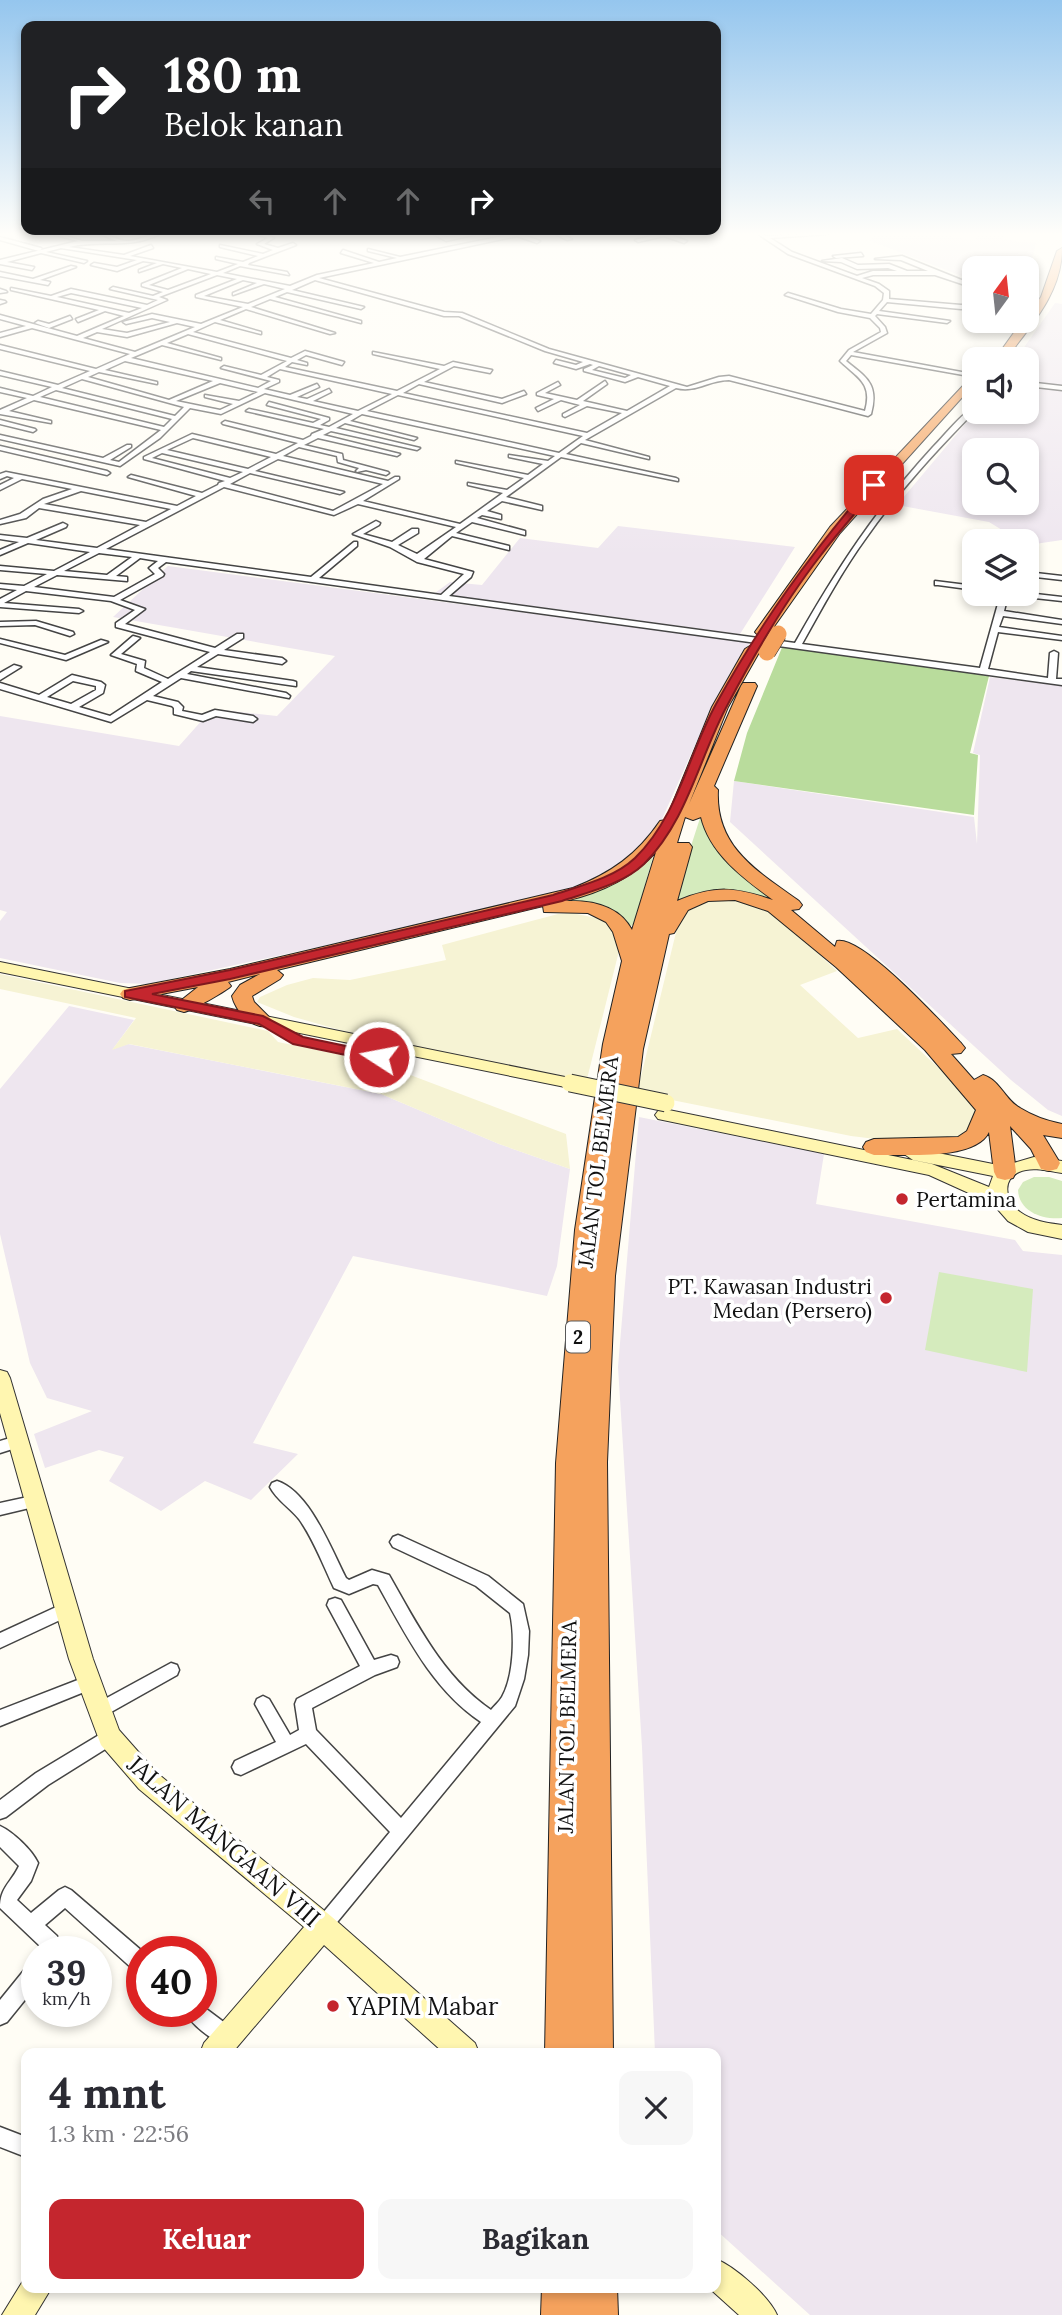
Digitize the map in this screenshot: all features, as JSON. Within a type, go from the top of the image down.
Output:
[{"type":"highway","name":"JALAN TOL BELMERA","points":[[596,2048],[593,1462],[596,1370],[603,1276],[642,962],[683,795],[720,707],[851,525],[962,391]]},
{"type":"highway","name":"JALAN TOL BELMERA","points":[[563,2048],[569,1490],[575,1383],[591,1203],[614,1044],[697,802],[765,642]]},
{"type":"highway","points":[[714,766],[707,803],[709,820],[716,836],[754,877],[810,918],[907,997],[996,1109],[1005,1172]]},
{"type":"highway","points":[[130,994],[375,941],[557,898],[601,884],[646,855],[683,795]]},
{"type":"highway","points":[[184,1006],[217,987],[562,906],[601,911],[610,916],[621,926],[642,962],[674,913],[692,900],[705,896],[736,894],[775,907],[843,963],[932,1045],[996,1109],[1058,1162]]},
{"type":"highway","points":[[263,1021],[244,1004],[242,996],[247,989],[273,975]]},
{"type":"highway","points":[[996,1109],[1038,1126],[1062,1131]]},
{"type":"highway","points":[[874,1147],[962,1144],[976,1136],[996,1109]]},
{"type":"highway","points":[[561,2315],[562,2293]]},
{"type":"highway","points":[[597,2293],[598,2315]]},
{"type":"street","points":[[87,342],[136,354]]},
{"type":"street","points":[[224,342],[305,364]]},
{"type":"street","points":[[528,342],[547,350],[690,390],[720,377],[729,377],[868,414],[871,402],[867,381],[844,363],[844,359],[868,342]]},
{"type":"street","points":[[1,409],[10,408],[160,343],[219,359]]},
{"type":"street","points":[[0,347],[155,383]]},
{"type":"street","points":[[262,377],[307,353],[342,363]]},
{"type":"street","points":[[375,353],[445,368]]},
{"type":"street","points":[[849,353],[962,377]]},
{"type":"street","points":[[125,359],[359,413],[676,480]]},
{"type":"street","points":[[556,362],[576,367],[591,361]]},
{"type":"street","points":[[0,603],[145,524],[455,363],[490,371]]},
{"type":"street","points":[[600,363],[586,370],[625,380],[638,375]]},
{"type":"street","points":[[203,419],[239,403],[276,381],[224,368]]},
{"type":"street","points":[[278,368],[588,435]]},
{"type":"street","points":[[0,373],[175,418]]},
{"type":"street","points":[[82,377],[169,402],[221,412]]},
{"type":"street","points":[[169,402],[222,380]]},
{"type":"street","points":[[418,382],[502,401],[524,393]]},
{"type":"street","points":[[565,415],[605,383]]},
{"type":"street","points":[[558,384],[539,394],[625,412]]},
{"type":"street","points":[[1039,385],[1062,388]]},
{"type":"street","points":[[292,397],[317,386]]},
{"type":"street","points":[[419,558],[588,435],[675,386]]},
{"type":"street","points":[[0,390],[188,438]]},
{"type":"street","points":[[308,401],[329,391]]},
{"type":"street","points":[[207,396],[239,403]]},
{"type":"street","points":[[516,397],[531,401],[545,396]]},
{"type":"street","points":[[538,410],[559,398]]},
{"type":"street","points":[[269,404],[327,419],[315,425]]},
{"type":"street","points":[[0,437],[120,464],[164,431],[188,406]]},
{"type":"street","points":[[373,406],[409,415]]},
{"type":"street","points":[[1,409],[49,422]]},
{"type":"street","points":[[249,411],[417,448]]},
{"type":"street","points":[[532,423],[546,417]]},
{"type":"street","points":[[344,421],[414,438]]},
{"type":"street","points":[[0,422],[33,430]]},
{"type":"street","points":[[225,423],[340,455],[340,461],[386,473]]},
{"type":"street","points":[[797,646],[850,556],[917,468],[962,423]]},
{"type":"street","points":[[314,435],[393,453],[403,445]]},
{"type":"street","points":[[210,490],[260,503],[278,498],[334,513],[393,480],[353,475],[192,436],[146,459],[229,480]]},
{"type":"street","points":[[580,441],[647,458]]},
{"type":"street","points":[[103,461],[130,446]]},
{"type":"street","points":[[0,448],[107,473]]},
{"type":"street","points":[[161,451],[340,492]]},
{"type":"street","points":[[0,456],[68,469]]},
{"type":"street","points":[[511,456],[548,463]]},
{"type":"street","points":[[458,462],[529,477]]},
{"type":"street","points":[[506,464],[537,472]]},
{"type":"street","points":[[353,475],[365,468]]},
{"type":"street","points":[[0,477],[6,474],[176,508]]},
{"type":"street","points":[[131,477],[201,495]]},
{"type":"street","points":[[2,486],[19,478]]},
{"type":"street","points":[[221,484],[271,499]]},
{"type":"street","points":[[470,484],[508,492]]},
{"type":"street","points":[[0,522],[27,514],[37,505],[83,488]]},
{"type":"street","points":[[500,498],[539,508]]},
{"type":"street","points":[[357,502],[461,526]]},
{"type":"street","points":[[37,505],[145,524]]},
{"type":"street","points":[[0,514],[9,510]]},
{"type":"street","points":[[481,512],[498,517]]},
{"type":"street","points":[[471,519],[522,533]]},
{"type":"street","points":[[376,523],[357,534],[393,545],[419,558],[469,572],[468,576],[443,597]]},
{"type":"street","points":[[0,553],[63,524]]},
{"type":"street","points":[[364,537],[385,524]]},
{"type":"street","points":[[393,545],[415,531]]},
{"type":"street","points":[[452,534],[506,548]]},
{"type":"street","points":[[0,537],[1062,681]]},
{"type":"street","points":[[312,580],[354,544]]},
{"type":"street","points":[[110,577],[138,556]]},
{"type":"street","points":[[0,586],[115,598],[160,574],[153,568],[164,559]]},
{"type":"street","points":[[0,568],[124,579]]},
{"type":"street","points":[[1039,575],[1062,578]]},
{"type":"street","points":[[938,583],[962,586]]},
{"type":"street","points":[[1039,597],[1062,599]]},
{"type":"street","points":[[115,598],[114,602],[141,609],[119,623],[121,626],[216,651],[282,661]]},
{"type":"street","points":[[0,603],[79,611]]},
{"type":"street","points":[[984,671],[1001,606]]},
{"type":"street","points":[[999,613],[1062,622]]},
{"type":"street","points":[[0,624],[36,623],[70,634]]},
{"type":"street","points":[[995,629],[1062,638]]},
{"type":"street","points":[[0,686],[111,719],[240,636]]},
{"type":"street","points":[[136,638],[115,655],[142,663],[139,669],[169,682]]},
{"type":"street","points":[[0,641],[66,658],[104,642]]},
{"type":"street","points":[[1052,680],[1054,653]]},
{"type":"street","points":[[0,677],[17,667]]},
{"type":"street","points":[[191,669],[293,684]]},
{"type":"street","points":[[181,675],[286,696]]},
{"type":"street","points":[[41,697],[72,678],[101,685],[100,691],[73,707]]},
{"type":"street","points":[[147,697],[175,704],[179,707],[177,712],[192,716],[203,718],[215,713],[253,719]]},
{"type":"street","points":[[0,967],[263,1021],[299,1041],[568,1089],[932,1170],[999,1199]]},
{"type":"street","points":[[665,1109],[1005,1172]]},
{"type":"street","points":[[1058,1162],[1024,1163],[1005,1172],[996,1189],[999,1199],[1017,1220],[1031,1227],[1062,1232]]},
{"type":"street","name":"JALAN MANGAAN VIII","points":[[0,1378],[10,1444],[37,1501],[88,1683],[109,1737],[148,1781],[323,1927],[459,2048]]},
{"type":"street","points":[[277,1487],[297,1501],[306,1513],[340,1583],[349,1587],[372,1577],[383,1580],[441,1675],[463,1699],[493,1721]]},
{"type":"street","points":[[0,1509],[37,1501]]},
{"type":"street","points":[[206,2027],[220,2045],[323,1927],[400,1830],[509,1701],[516,1682],[520,1642],[517,1609],[482,1581],[398,1542]]},
{"type":"street","points":[[335,1605],[370,1669]]},
{"type":"street","points":[[0,1642],[67,1609]]},
{"type":"street","points":[[391,1662],[370,1669],[303,1704],[302,1710],[308,1734],[400,1830]]},
{"type":"street","points":[[98,1711],[171,1670]]},
{"type":"street","points":[[0,1717],[88,1683]]},
{"type":"street","points":[[263,1704],[287,1745]]},
{"type":"street","points":[[241,1767],[308,1734]]},
{"type":"street","points":[[0,1811],[42,1779],[109,1737]]},
{"type":"street","points":[[0,1835],[29,1863],[26,1877],[11,1892],[7,1903],[43,1936]]},
{"type":"street","points":[[31,1925],[65,1896],[126,1950]]},
{"type":"street","points":[[0,2015],[21,1989]]},
{"type":"street","points":[[0,2137],[21,2145]]},
{"type":"street","points":[[721,2278],[762,2315]]},
{"type":"street","points":[[17,2315],[33,2293]]},
{"type":"shaded area","points":[[1028,342],[1062,342],[1062,540],[1039,543],[1039,529],[1000,529],[989,522],[897,505],[965,424],[1039,424],[1039,347],[1024,347]]},
{"type":"shaded area","points":[[618,526],[795,547],[740,634],[435,593],[450,582],[482,585],[520,538],[598,548]]},
{"type":"shaded area","points":[[168,566],[750,642],[712,707],[654,837],[642,855],[566,893],[148,984],[120,983],[0,958],[0,921],[7,912],[0,910],[0,716],[179,746],[212,709],[277,716],[335,656],[113,617]]},
{"type":"shaded area","points":[[990,677],[1062,686],[1062,1116],[1048,1110],[1011,1080],[730,822],[734,781],[974,817],[977,844],[980,755],[973,753]]},
{"type":"shaded area","points":[[725,899],[746,901],[774,913],[837,971],[800,985],[858,1038],[897,1029],[976,1103],[978,1117],[965,1137],[892,1141],[851,1136],[637,1093],[679,920],[685,911],[701,903]]},
{"type":"shaded area","points":[[572,913],[601,919],[614,929],[620,947],[586,1083],[347,1032],[294,1017],[257,1002],[260,997],[287,985],[313,978],[350,980],[446,960],[442,945],[558,914]]},
{"type":"shaded area","points":[[0,974],[268,1031],[278,1042],[376,1062],[566,1134],[570,1169],[499,1144],[381,1094],[129,1044],[112,1050],[136,1018],[0,989]]},
{"type":"shaded area","points":[[69,1006],[134,1020],[113,1049],[128,1044],[381,1094],[499,1144],[570,1169],[557,1266],[547,1296],[353,1256],[253,1443],[298,1454],[251,1500],[205,1481],[161,1511],[109,1481],[124,1457],[99,1450],[45,1468],[34,1434],[92,1411],[47,1398],[30,1363],[0,1234],[0,1089]]},
{"type":"shaded area","points":[[639,1117],[824,1154],[816,1204],[1015,1240],[1023,1251],[1062,1255],[1062,2315],[810,2315],[721,2235],[721,2048],[655,2048],[642,1747],[618,1367]]},
{"type":"green space","points":[[783,645],[989,676],[970,753],[978,755],[974,815],[734,781],[747,733]]},
{"type":"green space","points":[[701,815],[731,860],[780,906],[726,890],[701,892],[672,905]]},
{"type":"green space","points":[[654,853],[634,924],[629,927],[561,903]]},
{"type":"green space","points":[[1034,1177],[1049,1177],[1062,1181],[1062,1218],[1040,1216],[1023,1204],[1018,1190],[1023,1182]]},
{"type":"green space","points":[[939,1272],[1033,1289],[1027,1372],[925,1350]]},
{"type":"place","name":"Pertamina","points":[[902,1199]]},
{"type":"place","name":"PT. Kawasan Industri Medan (Persero)","points":[[886,1298]]},
{"type":"place","name":"YAPIM Mabar","points":[[333,2006]]},
{"type":"route","points":[[379,1057],[299,1041],[263,1021],[130,994],[230,975],[557,898],[601,884],[638,863],[659,837],[683,795],[720,707],[763,632],[816,555],[874,485]]}]
